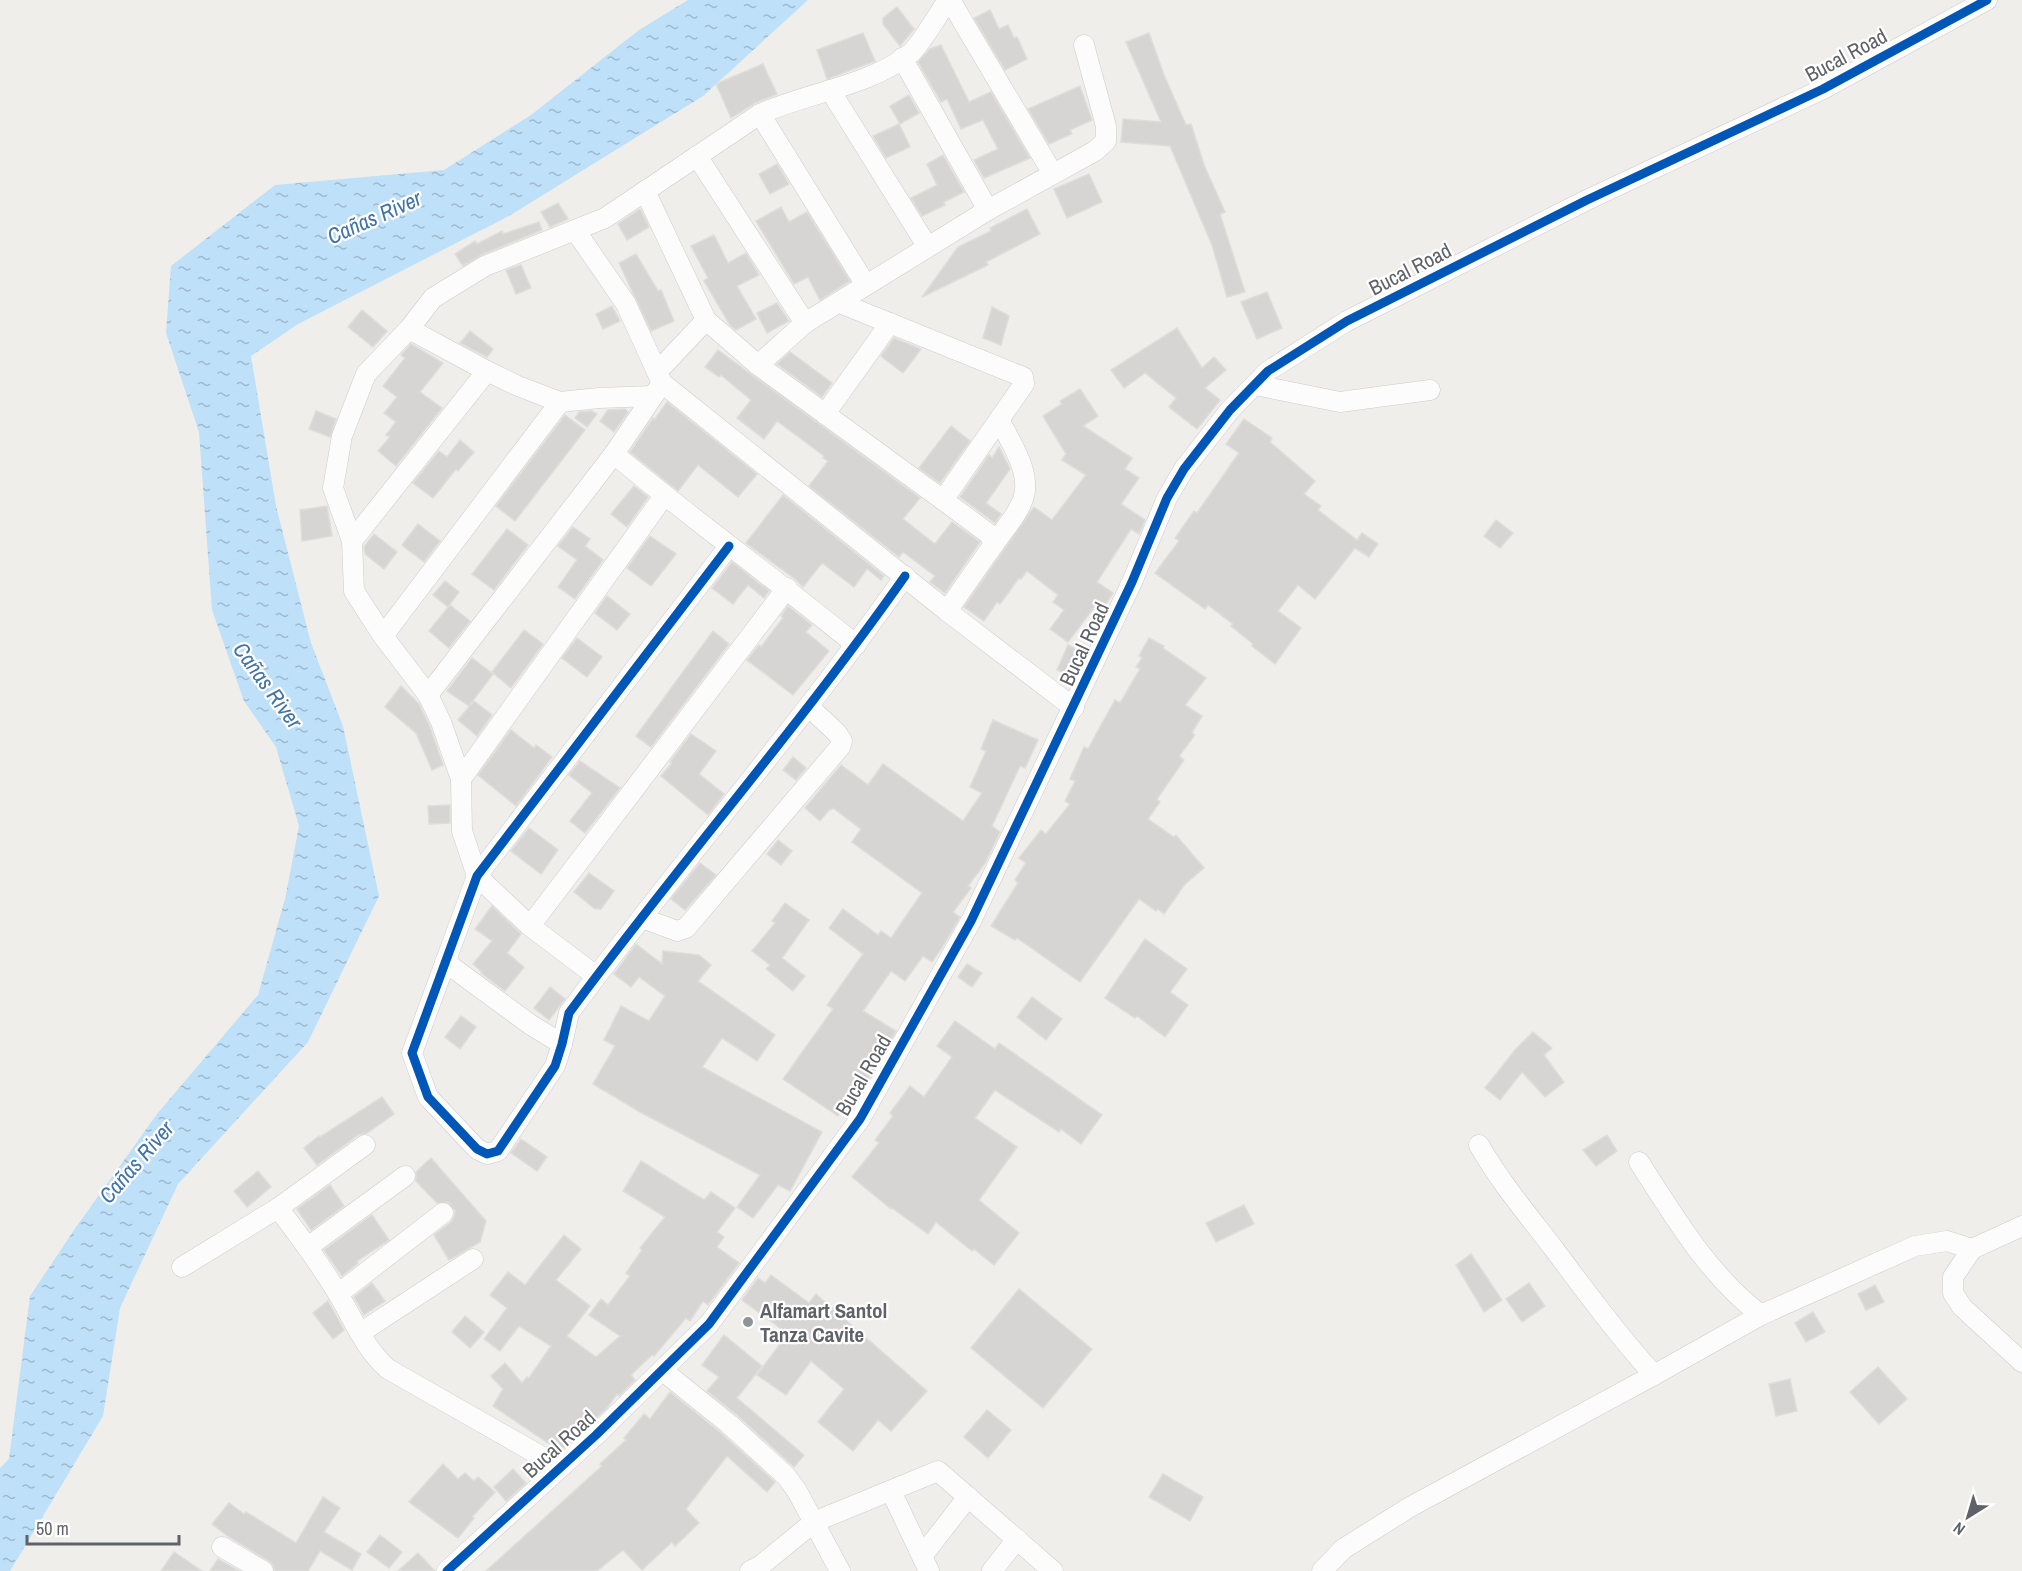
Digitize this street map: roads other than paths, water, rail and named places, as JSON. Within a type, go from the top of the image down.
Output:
[{"type":"street","points":[[596,976],[530,926],[477,876],[462,831],[461,779],[441,722],[428,695],[382,636],[354,591],[352,541],[333,488],[342,436],[366,374],[409,329],[432,298],[485,266],[605,218],[760,114],[779,105],[830,90],[881,71],[912,53],[949,0],[1053,174]]},
{"type":"street","name":"Bucal Road","points":[[447,1571],[596,1436],[709,1324],[860,1119],[971,921],[1074,708],[1132,582],[1167,498],[1185,469],[1230,410],[1268,371],[1347,321],[1587,200],[1823,89],[1987,0]]},
{"type":"street","points":[[758,365],[805,324],[927,246],[1095,151],[1106,141],[1106,126],[1084,45]]},
{"type":"street","points":[[902,58],[988,210]]},
{"type":"street","points":[[830,90],[927,246]]},
{"type":"street","points":[[760,114],[866,285]]},
{"type":"street","points":[[697,156],[805,324]]},
{"type":"street","points":[[645,191],[706,320],[758,365],[989,534],[994,544]]},
{"type":"street","points":[[575,230],[626,304],[657,384],[1074,708]]},
{"type":"street","points":[[840,303],[1023,377],[1024,384],[943,500]]},
{"type":"street","points":[[428,695],[614,453],[657,384],[706,320]]},
{"type":"street","points":[[825,414],[890,323]]},
{"type":"street","points":[[409,329],[518,386],[560,402],[599,398],[657,384]]},
{"type":"street","points":[[352,541],[487,370]]},
{"type":"street","points":[[1255,385],[1340,402],[1430,390]]},
{"type":"street","points":[[382,636],[560,402]]},
{"type":"street","points":[[947,611],[1022,502],[1025,487],[1022,465],[999,419]]},
{"type":"street","points":[[614,453],[664,496],[787,588],[856,645]]},
{"type":"street","points":[[461,779],[664,496]]},
{"type":"street","points":[[729,546],[477,876],[412,1053],[428,1097],[477,1149],[487,1154],[498,1151],[555,1066],[569,1013],[809,707],[905,576]]},
{"type":"street","points":[[530,926],[787,588]]},
{"type":"street","points":[[642,918],[677,931],[686,928],[840,747],[842,741],[837,733],[809,707]]},
{"type":"street","points":[[445,962],[531,1025],[562,1044]]},
{"type":"street","points":[[1479,1144],[1492,1167],[1630,1349],[1654,1375]]},
{"type":"street","points":[[182,1267],[278,1208],[365,1145]]},
{"type":"street","points":[[1639,1162],[1691,1243],[1724,1280],[1761,1315]]},
{"type":"street","points":[[308,1247],[405,1176]]},
{"type":"street","points":[[278,1208],[308,1247],[378,1360],[388,1369],[560,1467]]},
{"type":"street","points":[[338,1294],[443,1213]]},
{"type":"street","points":[[2022,1226],[1972,1249],[1953,1277],[1953,1293],[1962,1307],[2022,1362]]},
{"type":"street","points":[[1322,1571],[1343,1549],[1410,1507],[1761,1315],[1916,1246],[1947,1241],[1972,1249]]},
{"type":"street","points":[[360,1333],[473,1259]]},
{"type":"street","points":[[663,1371],[729,1424],[786,1476],[798,1491],[840,1571]]},
{"type":"street","points":[[750,1571],[760,1566],[814,1522],[938,1471],[1053,1571]]},
{"type":"street","points":[[891,1491],[925,1564]]},
{"type":"street","points":[[925,1564],[968,1497]]},
{"type":"street","points":[[992,1571],[1017,1539]]},
{"type":"street","points":[[222,1547],[264,1571]]},
{"type":"water","name":"Cañas River","points":[[688,0],[808,0],[703,96],[509,216],[298,324],[251,356],[276,506],[311,643],[343,726],[379,896],[308,1042],[178,1184],[120,1308],[103,1416],[10,1571],[0,1571],[0,1468],[9,1459],[30,1296],[157,1114],[258,995],[285,899],[299,826],[276,747],[244,701],[212,610],[199,432],[166,333],[171,266],[275,185],[444,170],[531,115],[639,30]]},
{"type":"place","name":"Alfamart Santol Tanza Cavite","points":[[748,1322]]}]
